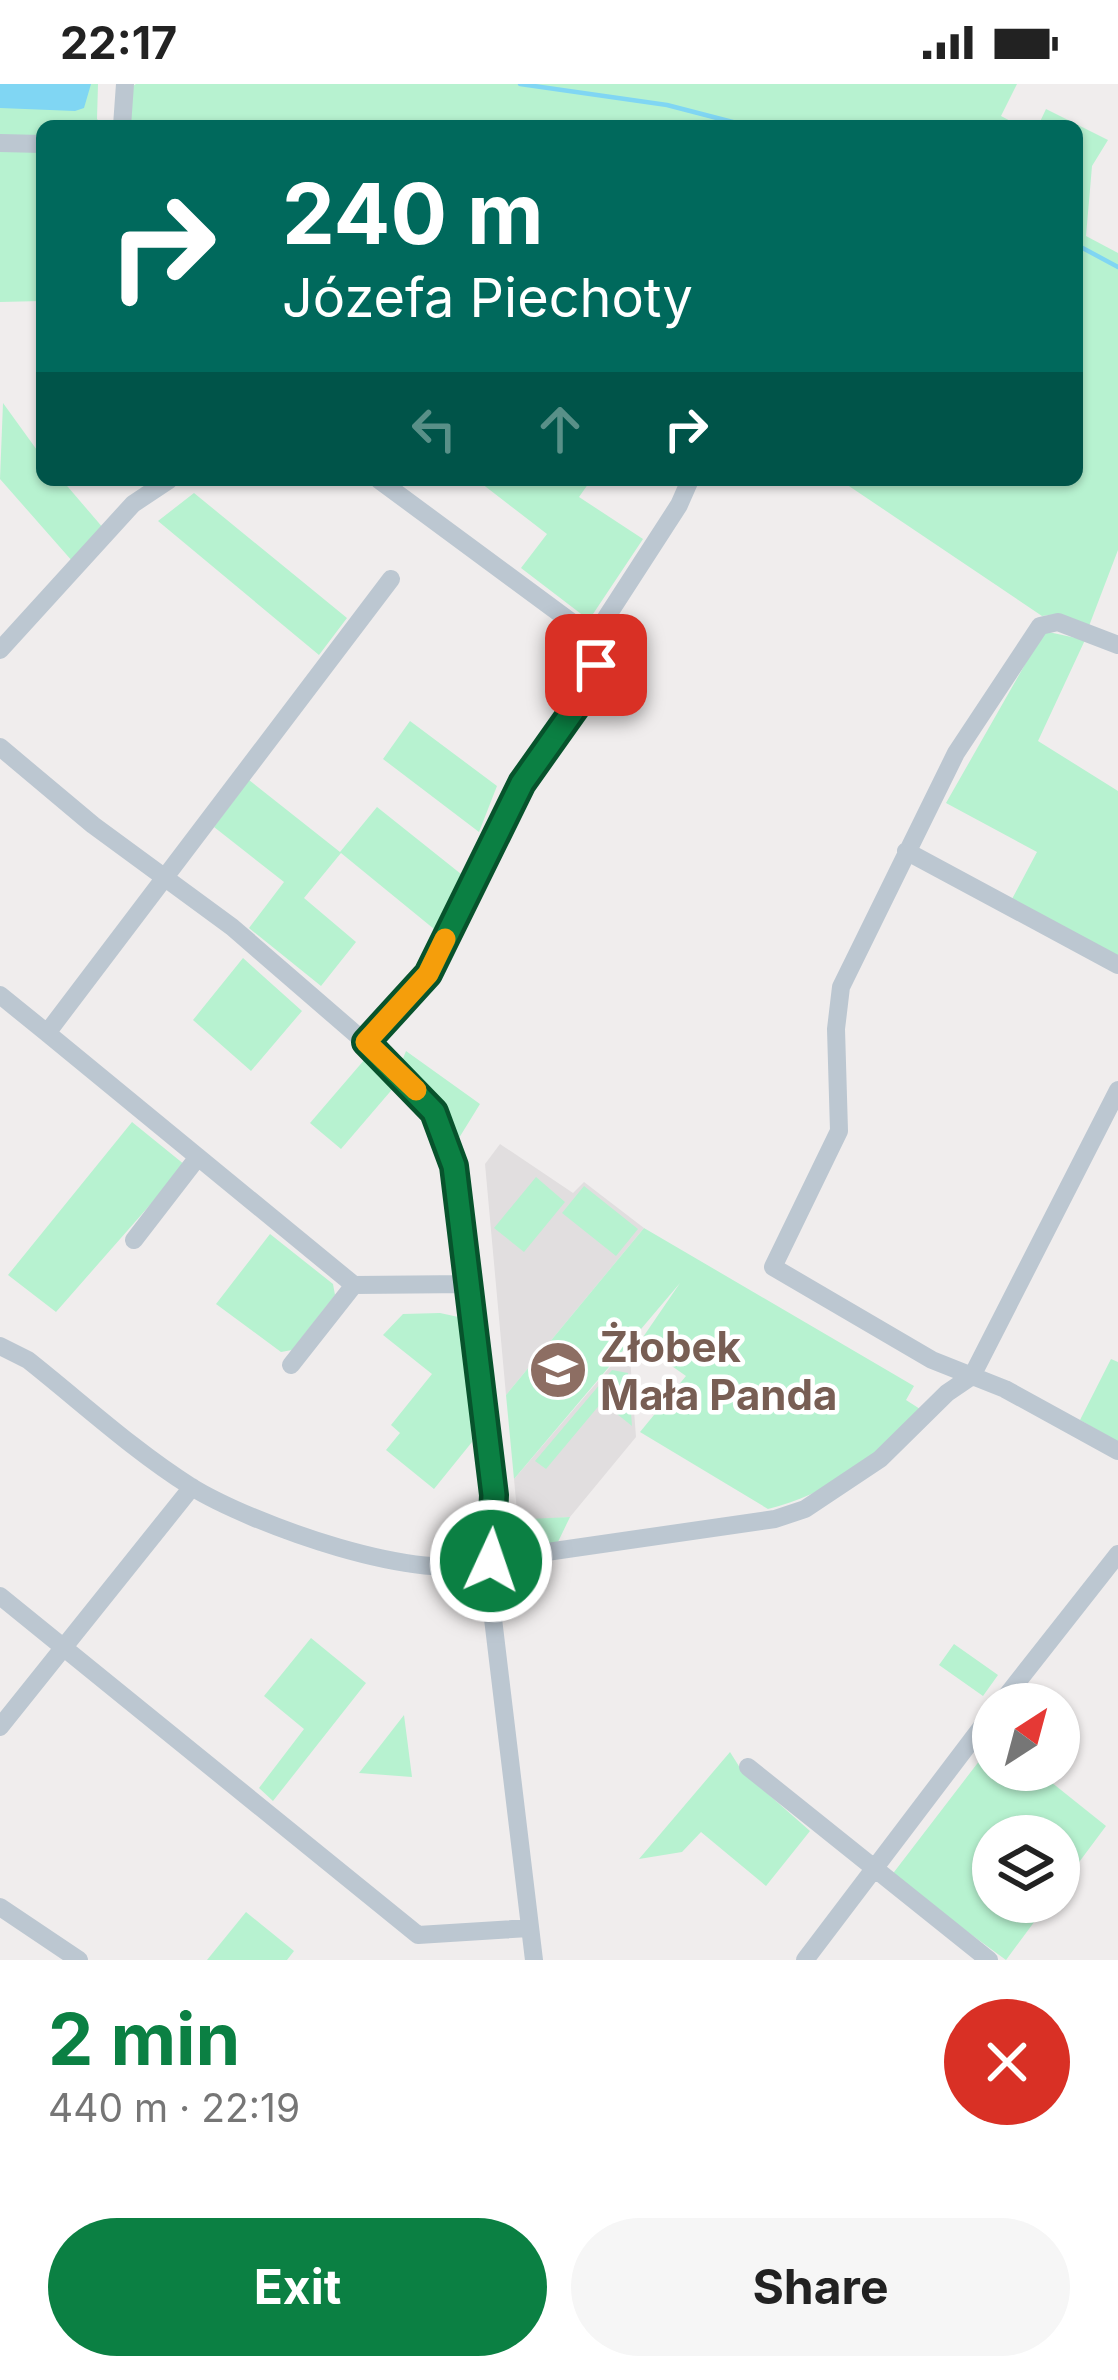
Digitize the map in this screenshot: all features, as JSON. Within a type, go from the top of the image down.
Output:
[{"type":"street","points":[[122,120],[125,84]]},
{"type":"street","points":[[0,142],[36,144]]},
{"type":"street","points":[[0,650],[133,504],[160,486]]},
{"type":"street","points":[[387,486],[593,638]]},
{"type":"street","points":[[366,1042],[428,974],[522,783],[590,687],[596,665],[593,638],[687,486]]},
{"type":"street","points":[[47,1034],[391,579]]},
{"type":"street","points":[[1118,645],[1058,622],[1040,626],[956,753],[841,987],[836,1029],[839,1132],[773,1267],[866,1324],[1118,1451]]},
{"type":"street","points":[[0,747],[232,927],[366,1042],[411,1084],[447,1138],[471,1284],[494,1495],[491,1561],[534,1960]]},
{"type":"street","points":[[906,851],[1118,965]]},
{"type":"street","points":[[0,994],[353,1285],[471,1284]]},
{"type":"street","points":[[0,1346],[28,1360],[192,1487],[287,1529],[395,1561],[472,1569],[491,1561],[710,1530],[805,1509],[880,1459],[947,1393],[972,1376],[1118,1090]]},
{"type":"street","points":[[134,1240],[198,1156]]},
{"type":"street","points":[[291,1365],[353,1285]]},
{"type":"street","points":[[0,1727],[192,1487]]},
{"type":"street","points":[[1017,1683],[1118,1554]]},
{"type":"street","points":[[0,1596],[418,1935],[529,1928]]},
{"type":"street","points":[[805,1960],[972,1740]]},
{"type":"street","points":[[748,1767],[989,1960]]},
{"type":"street","points":[[0,1907],[79,1960]]},
{"type":"shaded area","points":[[500,1144],[573,1193],[584,1182],[644,1228],[506,1395],[485,1164]]},
{"type":"shaded area","points":[[629,1345],[636,1437],[570,1517],[518,1521],[514,1479]]},
{"type":"green space","points":[[0,84],[98,84],[98,120],[36,120],[36,301],[0,302]]},
{"type":"green space","points":[[136,84],[1017,84],[1001,116],[1009,120],[127,120],[130,88]]},
{"type":"green space","points":[[1046,109],[1068,120],[1041,120]]},
{"type":"green space","points":[[1083,128],[1108,140],[1092,166],[1086,236],[1118,253],[1118,550],[1089,626],[1057,614],[1042,616],[849,486],[1083,486]]},
{"type":"green space","points":[[3,403],[36,449],[36,486],[67,486],[104,529],[73,562],[0,479]]},
{"type":"green space","points":[[485,486],[587,486],[579,497],[643,539],[589,620],[521,568],[547,534]]},
{"type":"green space","points":[[194,493],[347,618],[319,655],[158,521]]},
{"type":"green space","points":[[1044,631],[1085,640],[1038,741],[1118,791],[1118,957],[1012,899],[1037,852],[946,803]]},
{"type":"green space","points":[[410,721],[497,786],[479,832],[383,759]]},
{"type":"green space","points":[[249,780],[340,852],[377,807],[461,874],[434,929],[341,853],[304,898],[356,942],[321,986],[249,928],[284,882],[214,827]]},
{"type":"green space","points":[[243,958],[302,1011],[251,1071],[193,1020]]},
{"type":"green space","points":[[406,1051],[480,1104],[459,1138],[434,1093],[402,1061]]},
{"type":"green space","points":[[365,1059],[395,1086],[341,1149],[310,1123]]},
{"type":"green space","points":[[132,1122],[185,1165],[56,1312],[8,1275]]},
{"type":"green space","points":[[536,1177],[565,1202],[524,1252],[494,1228]]},
{"type":"green space","points":[[584,1186],[638,1229],[616,1256],[562,1213]]},
{"type":"green space","points":[[644,1228],[914,1386],[906,1400],[920,1409],[852,1471],[811,1494],[768,1509],[640,1432],[686,1376],[639,1343],[680,1283],[514,1479],[506,1395]]},
{"type":"green space","points":[[270,1234],[333,1284],[335,1295],[292,1350],[281,1352],[216,1304]]},
{"type":"green space","points":[[403,1314],[463,1318],[472,1442],[434,1489],[386,1450],[400,1433],[391,1425],[432,1374],[383,1335]]},
{"type":"green space","points":[[1111,1359],[1118,1362],[1118,1442],[1080,1420]]},
{"type":"green space","points":[[612,1370],[628,1373],[632,1426],[602,1402],[546,1469],[535,1461]]},
{"type":"green space","points":[[570,1517],[557,1544],[508,1548],[509,1520]]},
{"type":"green space","points":[[311,1638],[366,1683],[273,1801],[259,1788],[304,1729],[264,1696]]},
{"type":"green space","points":[[954,1644],[998,1675],[992,1683],[972,1683],[972,1688],[939,1665]]},
{"type":"green space","points":[[404,1715],[412,1777],[359,1773]]},
{"type":"green space","points":[[730,1752],[742,1771],[810,1831],[766,1886],[701,1832],[682,1852],[639,1859]]},
{"type":"green space","points":[[972,1770],[972,1791],[1062,1791],[1106,1826],[1080,1861],[1080,1815],[972,1815],[972,1923],[1033,1923],[1006,1960],[891,1876]]},
{"type":"green space","points":[[246,1912],[294,1951],[287,1960],[207,1960]]},
{"type":"water","points":[[0,84],[91,84],[84,108],[75,111],[0,108]]},
{"type":"waterway","points":[[520,84],[667,105],[725,120]]},
{"type":"waterway","points":[[1083,248],[1118,267]]},
{"type":"slow traffic","points":[[416,1090],[366,1042],[428,974],[445,939]]},
{"type":"place","name":"Żłobek Mała Panda","points":[[558,1370]]},
{"type":"route","points":[[491,1561],[494,1495],[454,1166],[434,1112],[366,1042],[428,974],[522,783],[590,687],[596,665]]}]
